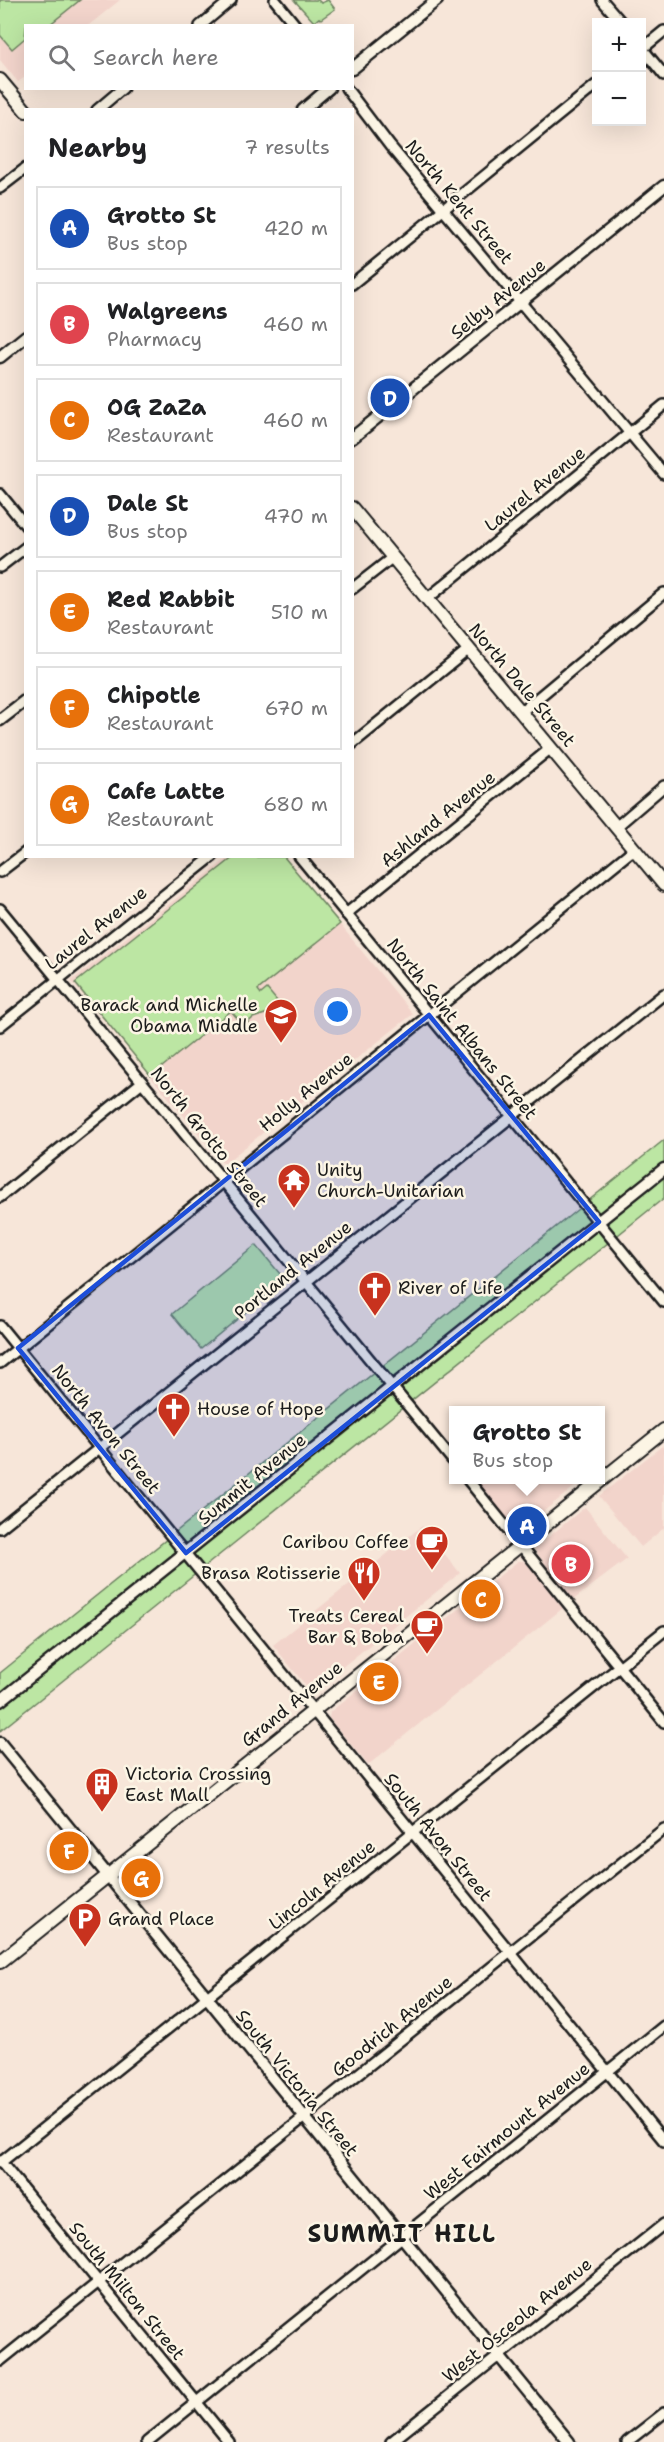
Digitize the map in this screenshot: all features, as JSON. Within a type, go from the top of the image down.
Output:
[{"type":"main road","points":[[0,80],[24,109]]},
{"type":"main road","name":"North Dale Street","points":[[354,510],[664,885]]},
{"type":"main road","name":"Grand Avenue","points":[[605,1477],[664,1430]]},
{"type":"main road","name":"Grand Avenue","points":[[0,1962],[596,1484]]},
{"type":"street","points":[[202,24],[231,0]]},
{"type":"street","points":[[275,0],[294,24]]},
{"type":"street","points":[[354,67],[437,0]]},
{"type":"street","points":[[602,0],[618,18]]},
{"type":"street","points":[[646,45],[664,31]]},
{"type":"street","points":[[646,53],[664,75]]},
{"type":"street","points":[[99,108],[121,90]]},
{"type":"street","points":[[305,108],[327,90]]},
{"type":"street","name":"North Kent Street","points":[[348,90],[444,210],[664,474]]},
{"type":"street","points":[[354,282],[592,90]]},
{"type":"street","points":[[0,188],[24,170]]},
{"type":"street","name":"Selby Avenue","points":[[354,436],[664,186]]},
{"type":"street","points":[[0,357],[24,338]]},
{"type":"street","name":"Laurel Avenue","points":[[427,598],[664,405]]},
{"type":"street","points":[[0,494],[24,524]]},
{"type":"street","points":[[0,567],[24,549]]},
{"type":"street","points":[[354,587],[393,557]]},
{"type":"street","points":[[521,712],[664,593]]},
{"type":"street","points":[[354,742],[469,649]]},
{"type":"street","points":[[0,720],[24,702]]},
{"type":"street","name":"Ashland Avenue","points":[[346,914],[551,748]]},
{"type":"street","points":[[616,827],[664,786]]},
{"type":"street","name":"Holly Avenue","points":[[0,1363],[634,849]]},
{"type":"street","points":[[0,873],[24,854]]},
{"type":"street","name":"Laurel Avenue","points":[[0,1026],[210,858]]},
{"type":"street","name":"North Saint Albans Street","points":[[301,858],[664,1302]]},
{"type":"street","name":"North Grotto Street","points":[[0,909],[449,1457]]},
{"type":"street","name":"Portland Avenue","points":[[0,1528],[664,994]]},
{"type":"street","points":[[0,1197],[142,1082]]},
{"type":"street","name":"Summit Avenue","points":[[0,1701],[664,1169]]},
{"type":"street","name":"North Avon Street","points":[[0,1326],[186,1553]]},
{"type":"street","points":[[472,1484],[664,1722]]},
{"type":"street","name":"South Avon Street","points":[[186,1553],[664,2141]]},
{"type":"street","name":"Lincoln Avenue","points":[[0,2162],[664,1631]]},
{"type":"street","name":"South Victoria Street","points":[[0,1743],[569,2442]]},
{"type":"street","name":"Goodrich Avenue","points":[[0,2361],[664,1829]]},
{"type":"street","name":"West Fairmount Avenue","points":[[147,2442],[664,2026]]},
{"type":"street","name":"South Milton Street","points":[[0,2162],[229,2442]]},
{"type":"street","name":"West Osceola Avenue","points":[[391,2442],[664,2224]]},
{"type":"street","points":[[627,2442],[664,2413]]},
{"type":"highlighted area","points":[[429,1015],[599,1222],[186,1553],[18,1348]]},
{"type":"shaded area","points":[[0,0],[120,0],[90,24],[24,24],[24,78],[18,82],[0,60]]},
{"type":"shaded area","points":[[228,858],[286,858],[413,1014],[223,1163],[71,981]]},
{"type":"shaded area","points":[[662,1446],[664,1449],[664,1528],[641,1547],[599,1496]]},
{"type":"shaded area","points":[[478,1484],[578,1484],[520,1530],[513,1527]]},
{"type":"shaded area","points":[[585,1507],[627,1559],[573,1600],[534,1549]]},
{"type":"shaded area","points":[[422,1526],[460,1573],[311,1692],[273,1645]]},
{"type":"shaded area","points":[[518,1561],[523,1561],[528,1565],[563,1608],[368,1765],[329,1718],[330,1712]]},
{"type":"green space","points":[[0,0],[80,0],[50,24],[24,24],[24,39],[12,49],[0,35]]},
{"type":"green space","points":[[294,0],[318,0],[321,3],[328,0],[335,9],[314,22]]},
{"type":"green space","points":[[233,858],[285,858],[340,924],[258,990],[261,994],[267,989],[282,1007],[280,1009],[253,1018],[244,1026],[231,1011],[151,1076],[75,983]]},
{"type":"green space","points":[[664,1140],[664,1198],[0,1731],[0,1673]]},
{"type":"green space","points":[[256,1245],[285,1280],[201,1349],[172,1314]]},
{"type":"place","name":"Dale St","points":[[390,398]]},
{"type":"place","name":"Barack and Michelle Obama Middle","points":[[281,1044]]},
{"type":"place","name":"Unity Church-Unitarian","points":[[294,1209]]},
{"type":"place","name":"River of Life","points":[[375,1317]]},
{"type":"place","name":"House of Hope","points":[[174,1438]]},
{"type":"place","name":"Grotto St","points":[[527,1526]]},
{"type":"place","name":"Walgreens","points":[[571,1564]]},
{"type":"place","name":"Caribou Coffee","points":[[432,1571]]},
{"type":"place","name":"OG ZaZa","points":[[481,1599]]},
{"type":"place","name":"Brasa Rotisserie","points":[[364,1602]]},
{"type":"place","name":"Treats Cereal Bar & Boba","points":[[427,1655]]},
{"type":"place","name":"Red Rabbit","points":[[379,1682]]},
{"type":"place","name":"Victoria Crossing East Mall","points":[[102,1813]]},
{"type":"place","name":"Chipotle","points":[[69,1851]]},
{"type":"place","name":"Cafe Latte","points":[[141,1878]]},
{"type":"place","name":"Grand Place","points":[[85,1948]]},
{"type":"district","name":"SUMMIT HILL","points":[[402,2234]]}]
